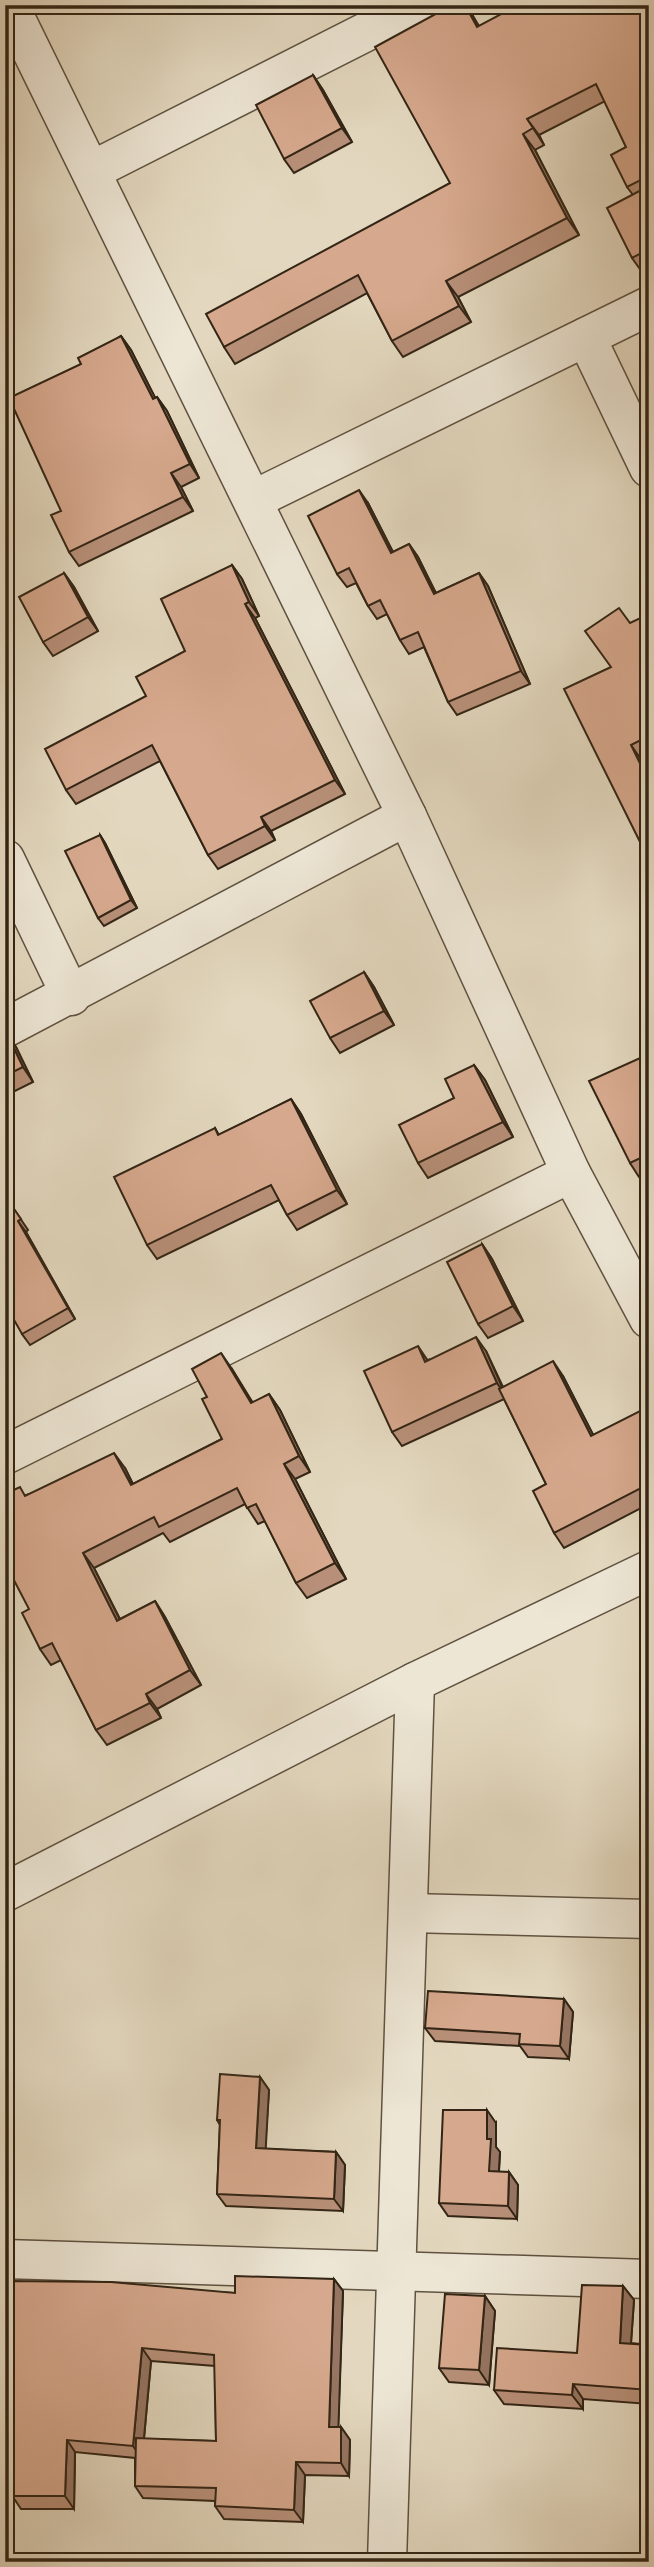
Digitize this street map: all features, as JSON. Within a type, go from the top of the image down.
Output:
[{"type":"street","points":[[9,5],[407,816],[571,1172],[649,1319]]},
{"type":"street","points":[[91,171],[419,5]]},
{"type":"street","points":[[253,500],[649,306]]},
{"type":"street","points":[[586,337],[649,468]]},
{"type":"street","points":[[5,1028],[71,996],[407,816]]},
{"type":"street","points":[[5,859],[71,996]]},
{"type":"street","points":[[5,1455],[571,1172]]},
{"type":"street","points":[[5,1892],[415,1682],[649,1570]]},
{"type":"street","points":[[387,2562],[415,1682]]},
{"type":"street","points":[[409,1913],[649,1919]]},
{"type":"street","points":[[5,2259],[649,2279]]},
{"type":"building","points":[[452,5],[465,5],[477,27],[518,5],[649,5],[649,176],[627,187],[611,155],[626,147],[596,84],[527,119],[533,128],[523,134],[567,218],[446,281],[459,306],[392,341],[358,275],[224,347],[206,314],[450,183],[375,47]]},
{"type":"building","points":[[313,75],[342,128],[284,159],[256,105]]},
{"type":"building","points":[[649,186],[649,249],[632,258],[607,208]]},
{"type":"building","points":[[121,336],[153,399],[157,397],[190,464],[171,473],[183,497],[69,552],[51,515],[61,511],[9,398],[81,364],[78,358]]},
{"type":"building","points":[[359,490],[391,553],[409,544],[434,594],[479,573],[521,671],[448,702],[418,632],[400,640],[380,600],[368,606],[349,568],[337,574],[308,516]]},
{"type":"building","points":[[232,565],[249,602],[245,604],[335,780],[261,817],[265,826],[208,855],[152,745],[66,790],[45,749],[146,696],[136,677],[185,651],[161,599]]},
{"type":"building","points":[[64,573],[88,617],[43,642],[19,597]]},
{"type":"building","points":[[619,608],[630,623],[649,614],[649,736],[631,745],[649,782],[649,860],[564,689],[611,667],[585,631]]},
{"type":"building","points":[[100,835],[131,900],[98,918],[65,851]]},
{"type":"building","points":[[364,972],[384,1011],[330,1038],[310,1001]]},
{"type":"building","points":[[5,1033],[23,1067],[5,1076]]},
{"type":"building","points":[[649,1054],[649,1154],[630,1163],[589,1081]]},
{"type":"building","points":[[474,1065],[503,1122],[418,1163],[399,1125],[454,1098],[445,1079]]},
{"type":"building","points":[[291,1099],[337,1190],[287,1215],[271,1185],[147,1245],[114,1177],[215,1128],[218,1135]]},
{"type":"building","points":[[5,1196],[21,1219],[18,1221],[68,1308],[22,1334],[5,1304]]},
{"type":"building","points":[[482,1244],[513,1306],[478,1324],[447,1262]]},
{"type":"building","points":[[476,1337],[497,1383],[392,1432],[364,1371],[418,1346],[425,1362]]},
{"type":"building","points":[[221,1353],[251,1403],[269,1394],[299,1456],[284,1464],[335,1563],[296,1583],[256,1504],[247,1508],[237,1488],[159,1527],[154,1517],[83,1553],[117,1621],[155,1601],[190,1670],[146,1694],[150,1703],[96,1730],[52,1643],[40,1649],[22,1613],[29,1609],[5,1563],[5,1494],[20,1487],[25,1496],[114,1453],[131,1485],[222,1439],[202,1399],[207,1397],[192,1369]]},
{"type":"building","points":[[553,1361],[591,1436],[642,1410],[649,1423],[649,1484],[554,1533],[533,1491],[546,1484],[499,1389]]},
{"type":"building","points":[[428,1991],[564,1999],[560,2046],[519,2044],[520,2034],[425,2028]]},
{"type":"building","points":[[220,2074],[260,2077],[256,2148],[336,2152],[334,2199],[217,2194]]},
{"type":"building","points":[[443,2110],[487,2110],[487,2139],[491,2139],[489,2171],[509,2172],[508,2206],[439,2203]]},
{"type":"building","points":[[235,2276],[334,2279],[329,2427],[341,2427],[341,2463],[296,2462],[294,2510],[215,2506],[216,2488],[135,2486],[136,2438],[216,2441],[214,2355],[142,2348],[133,2446],[67,2440],[65,2496],[12,2496],[12,2488],[5,2488],[5,2281],[111,2282],[235,2293]]},
{"type":"building","points":[[582,2285],[623,2286],[620,2343],[649,2345],[649,2390],[573,2384],[572,2395],[494,2390],[497,2348],[577,2353]]},
{"type":"building","points":[[445,2294],[485,2296],[479,2370],[439,2368]]}]
